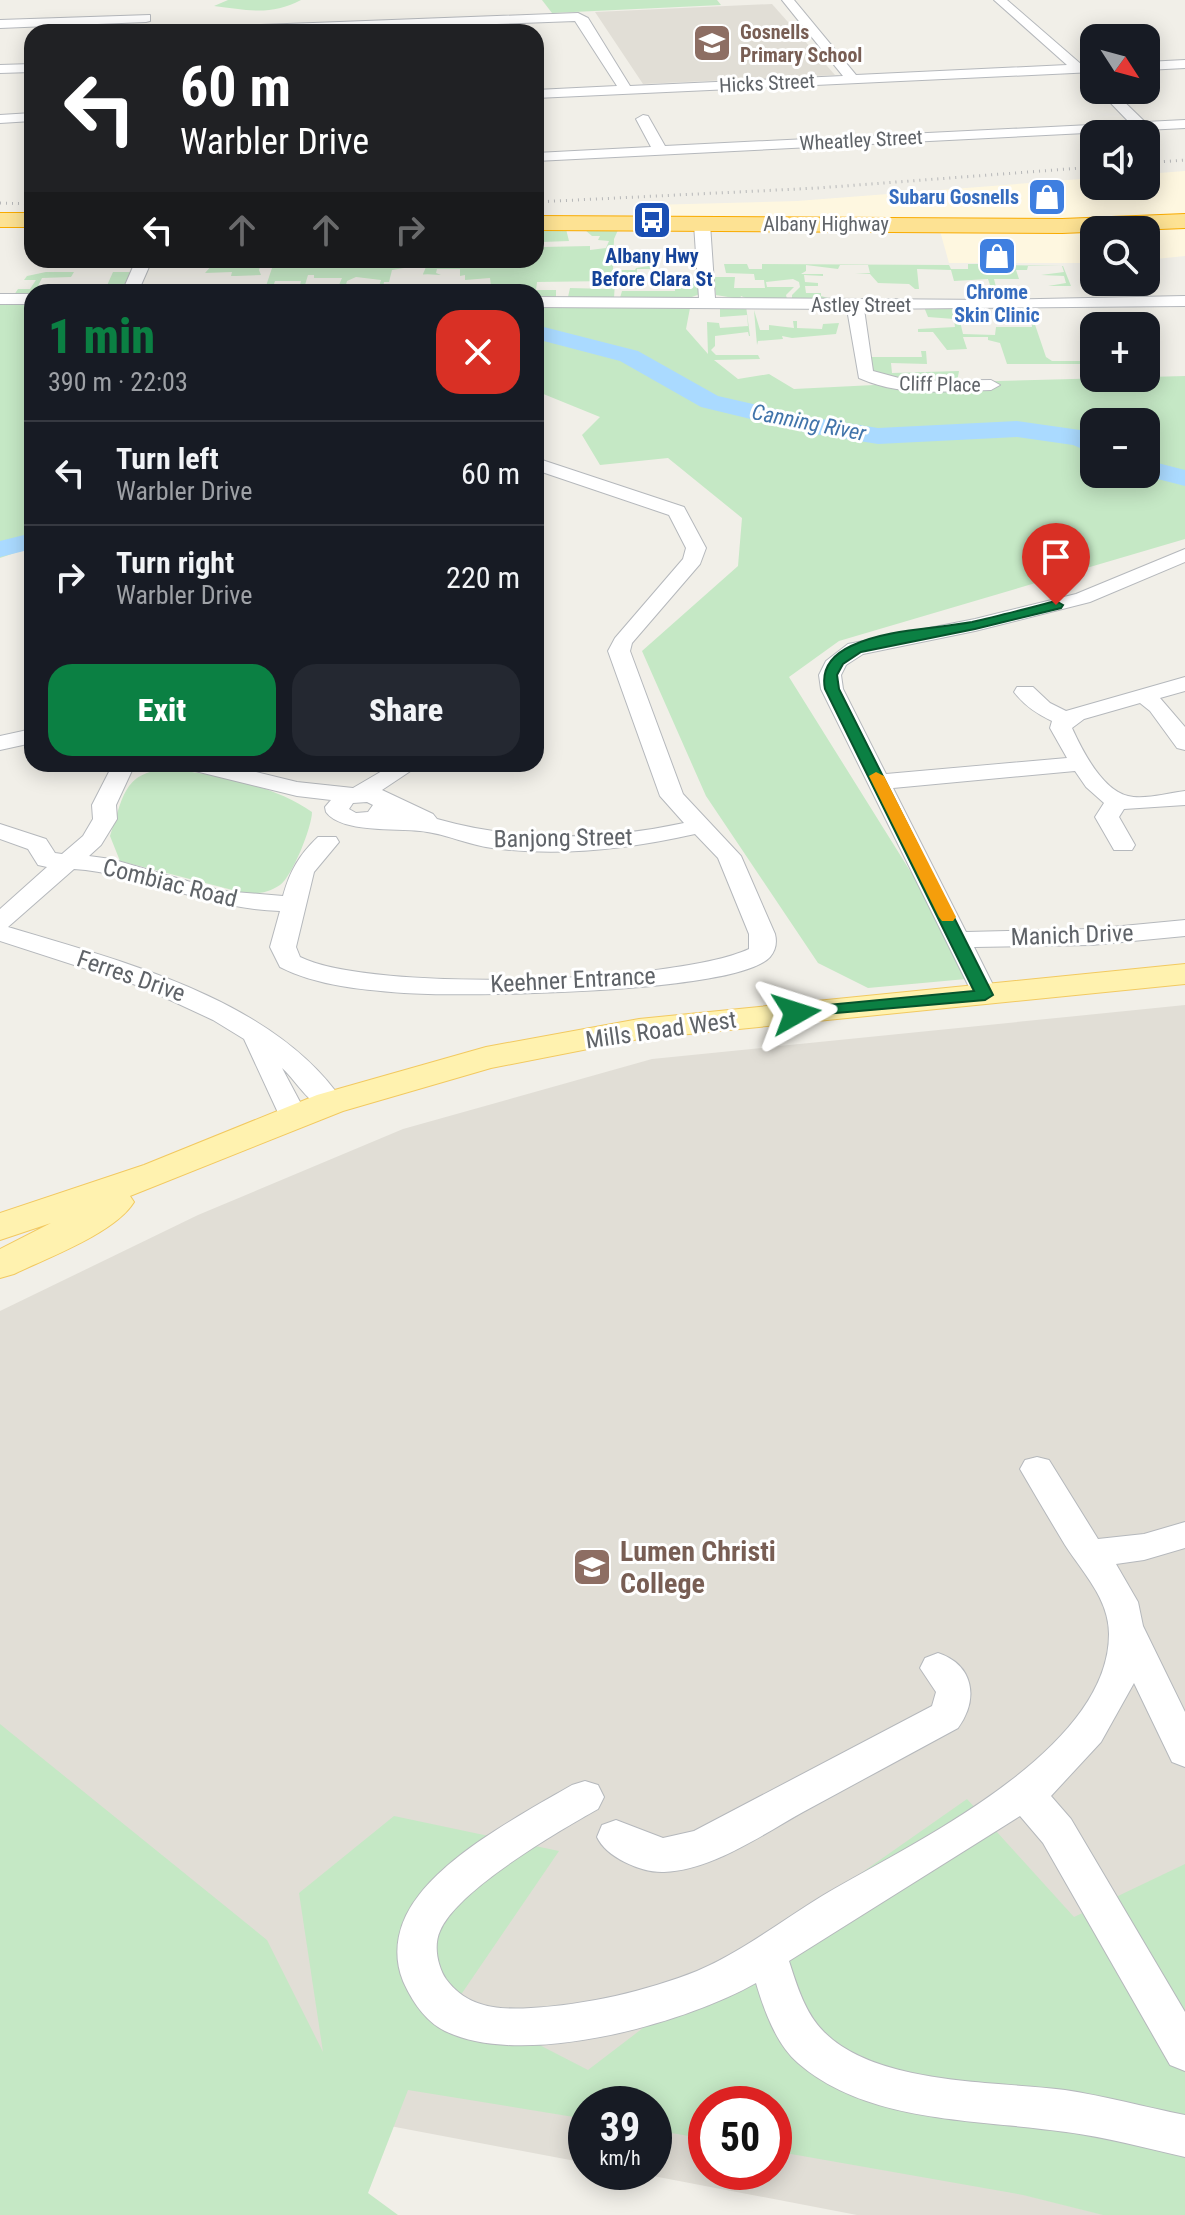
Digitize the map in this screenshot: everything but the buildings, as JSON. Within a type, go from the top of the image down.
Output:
[{"type":"highway","name":"Albany Highway","points":[[544,223],[1062,226],[1185,218]]},
{"type":"highway","points":[[0,220],[24,220]]},
{"type":"main road","name":"Mills Road West","points":[[0,1227],[157,1174],[330,1103],[486,1058],[639,1029],[1185,974]]},
{"type":"main road","name":"Mills Road West","points":[[0,1265],[87,1221],[157,1174]]},
{"type":"street","points":[[788,0],[853,75]]},
{"type":"street","points":[[1000,0],[1079,69]]},
{"type":"street","points":[[145,1],[146,24]]},
{"type":"street","points":[[444,24],[578,17],[584,21],[626,90]]},
{"type":"street","points":[[0,24],[146,18]]},
{"type":"street","points":[[1160,65],[1185,64]]},
{"type":"street","points":[[0,69],[24,68]]},
{"type":"street","name":"Hicks Street","points":[[544,94],[853,75],[1079,69]]},
{"type":"street","points":[[1119,104],[1135,120]]},
{"type":"street","points":[[0,119],[24,118]]},
{"type":"street","points":[[643,119],[660,150]]},
{"type":"street","name":"Wheatley Street","points":[[1160,126],[1185,124]]},
{"type":"street","name":"Wheatley Street","points":[[544,157],[1080,130]]},
{"type":"street","points":[[702,224],[707,303]]},
{"type":"street","points":[[0,299],[24,299]]},
{"type":"street","name":"Astley Street","points":[[544,302],[855,305],[1185,301]]},
{"type":"street","name":"Cliff Place","points":[[855,305],[865,374],[877,381],[901,385],[991,385]]},
{"type":"street","name":"Keehner Entrance","points":[[377,810],[335,841],[327,842],[304,867],[283,947],[286,957],[294,965],[310,971],[414,986],[626,982],[750,961],[763,948],[762,934],[729,856],[672,796],[619,651],[622,642],[693,560],[696,548],[677,511],[544,467]]},
{"type":"street","points":[[985,995],[832,689],[830,675],[837,661],[856,649],[975,625],[1083,598],[1185,555]]},
{"type":"street","points":[[1185,684],[1066,719],[1061,724],[1061,731],[1096,788],[1117,801],[1134,803],[1185,798]]},
{"type":"street","points":[[1025,692],[1042,708],[1066,719]]},
{"type":"street","points":[[1144,696],[1158,706],[1185,743]]},
{"type":"street","points":[[0,743],[24,738]]},
{"type":"street","points":[[879,782],[1082,764]]},
{"type":"street","points":[[0,899],[100,828],[105,819],[104,805],[120,772]]},
{"type":"street","points":[[228,772],[347,803],[399,772]]},
{"type":"street","points":[[377,810],[393,794],[404,772]]},
{"type":"street","name":"Banjong Street","points":[[347,803],[371,794],[377,810],[425,819],[427,824],[492,841],[616,840],[701,826]]},
{"type":"street","points":[[1117,801],[1107,817],[1123,845]]},
{"type":"street","name":"Keehner Entrance","points":[[327,842],[324,838],[347,803]]},
{"type":"street","points":[[0,831],[29,840],[59,860]]},
{"type":"street","points":[[0,922],[59,860]]},
{"type":"street","name":"Combiac Road","points":[[59,860],[102,864],[219,898],[251,903],[294,904]]},
{"type":"street","name":"Manich Drive","points":[[959,940],[1091,937],[1185,928]]},
{"type":"street","name":"Ferres Drive","points":[[0,933],[164,985],[205,1003],[291,1060],[330,1103]]},
{"type":"street","points":[[256,1034],[268,1067],[294,1117]]},
{"type":"street","points":[[1037,1469],[1123,1608],[1128,1631],[1185,1751]]},
{"type":"street","points":[[1089,1554],[1144,1547],[1185,1535]]},
{"type":"street","points":[[585,1797],[458,1884],[437,1902],[422,1922],[417,1959],[420,1972],[437,2004],[475,2024],[528,2027],[560,2024],[687,1993],[735,1972],[1024,1793],[1060,1766],[1101,1713],[1126,1651],[1128,1631]]},
{"type":"street","points":[[616,1837],[643,1851],[663,1855],[681,1853],[726,1835],[945,1717],[954,1707],[955,1688],[938,1668]]},
{"type":"street","points":[[1024,1793],[1057,1831],[1185,2051]]},
{"type":"street","points":[[767,1954],[789,2018],[800,2034],[811,2049],[852,2073],[940,2095],[1065,2111],[1185,2136]]},
{"type":"shaded area","name":"Gosnells Primary School","points":[[772,4],[835,75],[643,84],[595,12]]},
{"type":"shaded area","points":[[1185,171],[1185,256],[1160,259],[1160,216],[1080,216],[1080,263],[949,263],[940,231],[656,218],[650,205],[797,201],[1080,179],[1080,200],[1160,200],[1160,173]]},
{"type":"shaded area","name":"Lumen Christi College","points":[[1185,1005],[1185,2215],[857,2215],[726,2190],[792,2190],[792,2086],[688,2086],[688,2183],[672,2180],[672,2086],[568,2086],[568,2160],[353,2119],[0,1823],[0,1311],[198,1215],[403,1129],[652,1059]]},
{"type":"green space","points":[[228,0],[301,0],[269,10],[214,6]]},
{"type":"green space","points":[[542,0],[717,0],[721,5],[552,13]]},
{"type":"green space","points":[[544,229],[566,229],[569,241],[544,242]]},
{"type":"green space","points":[[585,230],[618,230],[614,239],[613,270],[635,270],[636,268],[649,266],[649,261],[652,261],[652,269],[637,269],[637,278],[646,278],[646,282],[615,282],[614,298],[568,297],[570,288],[609,289],[610,281],[491,284],[490,278],[465,280],[465,275],[460,276],[460,269],[437,269],[436,273],[441,275],[423,274],[426,268],[544,268],[544,247],[606,248],[609,241],[598,240],[600,236],[592,236]]},
{"type":"green space","points":[[724,264],[747,264],[749,269],[762,269],[762,264],[949,265],[951,269],[968,269],[968,264],[978,264],[983,269],[994,269],[993,265],[1063,266],[1071,286],[1048,286],[1066,283],[1064,276],[1041,275],[1064,272],[1062,266],[1028,266],[1027,270],[1016,270],[1019,279],[994,279],[997,291],[993,291],[996,298],[1029,296],[1030,300],[970,300],[965,287],[992,291],[988,279],[954,281],[951,270],[917,269],[919,289],[915,289],[909,284],[878,283],[870,274],[855,274],[870,273],[868,265],[840,265],[838,269],[806,265],[806,271],[801,274],[823,276],[804,275],[805,282],[818,283],[818,286],[805,286],[806,293],[821,293],[821,296],[835,300],[792,299],[800,287],[799,282],[793,279],[766,282],[767,287],[794,287],[786,295],[787,299],[748,299],[741,296],[740,299],[716,295],[714,277],[735,277],[734,288],[765,288],[764,280],[755,280],[754,274],[726,273]]},
{"type":"green space","points":[[209,268],[260,268],[261,275],[231,276],[232,272],[205,273]]},
{"type":"green space","points":[[272,268],[404,268],[392,270],[389,282],[384,284],[380,284],[381,280],[356,277],[346,284],[339,284],[342,278],[314,278],[314,275],[308,275],[305,284],[300,284],[301,281],[275,281],[274,284],[267,284]]},
{"type":"green space","points":[[74,272],[71,277],[42,278],[39,284],[33,284],[36,280],[24,280],[27,276]]},
{"type":"green space","points":[[113,272],[130,272],[125,284],[108,284]]},
{"type":"green space","points":[[669,278],[699,280],[700,294],[689,298],[620,298],[622,291],[675,291],[675,281]]},
{"type":"green space","points":[[18,289],[24,289],[24,296],[14,295]]},
{"type":"green space","points":[[544,290],[556,290],[556,297],[544,297]]},
{"type":"green space","points":[[0,304],[24,304],[24,550],[0,558]]},
{"type":"green space","points":[[720,306],[746,306],[750,336],[748,332],[715,336],[715,346],[711,350],[716,355],[758,355],[760,359],[714,360],[738,379],[769,374],[794,389],[894,384],[873,371],[871,357],[922,357],[921,351],[926,351],[927,364],[891,363],[892,373],[959,371],[957,382],[1080,379],[1080,392],[1160,392],[1160,377],[1185,376],[1185,539],[839,641],[789,677],[977,978],[868,988],[818,963],[706,796],[642,651],[738,566],[742,518],[668,458],[600,465],[582,435],[600,417],[544,394],[544,307],[690,308],[686,329],[708,354],[707,322],[719,323],[720,328],[748,326],[747,315],[720,317]]},
{"type":"green space","points":[[924,307],[976,307],[979,312],[975,316],[959,317],[963,334],[995,335],[996,327],[1032,327],[1031,317],[1001,317],[997,310],[1029,307],[1046,357],[1052,361],[1080,361],[1080,364],[1007,364],[1000,343],[988,340],[988,337],[963,337],[967,349],[947,350],[933,332],[918,332],[918,329],[955,327],[954,319],[928,317]]},
{"type":"green space","points":[[754,310],[760,330],[769,330],[769,325],[794,328],[793,321],[797,321],[797,328],[822,329],[823,324],[839,323],[836,334],[782,336],[783,339],[758,341],[757,345]]},
{"type":"green space","points":[[150,772],[189,772],[223,777],[279,794],[312,812],[309,829],[285,880],[267,891],[244,893],[120,861],[110,836],[126,790]]},
{"type":"green space","points":[[0,1724],[267,1940],[323,2052],[299,1893],[394,1816],[559,1851],[456,2002],[588,2070],[677,2002],[967,1799],[1074,1917],[1185,1864],[1185,2215],[1103,2215],[1023,2195],[792,2154],[792,2086],[688,2086],[688,2136],[672,2133],[672,2086],[568,2086],[568,2116],[408,2090],[368,2193],[398,2215],[0,2215]]},
{"type":"waterway","name":"Canning River","points":[[544,334],[629,356],[710,402],[809,425],[878,436],[1017,429],[1080,438]]},
{"type":"waterway","name":"Canning River","points":[[1160,472],[1185,478]]},
{"type":"waterway","name":"Canning River","points":[[0,549],[24,543]]},
{"type":"railway","points":[[1160,162],[1185,160]]},
{"type":"railway","points":[[544,202],[818,188],[1080,168]]},
{"type":"railway","points":[[0,203],[24,204]]},
{"type":"slow traffic","points":[[876,776],[948,917]]},
{"type":"place","name":"Gosnells Primary School","points":[[712,43]]},
{"type":"place","name":"Subaru Gosnells","points":[[1047,197]]},
{"type":"place","name":"Albany Hwy Before Clara St","points":[[652,220]]},
{"type":"place","name":"Chrome Skin Clinic","points":[[997,256]]},
{"type":"place","name":"Lumen Christi College","points":[[592,1567]]},
{"type":"route","points":[[796,1013],[985,995],[832,689],[830,675],[837,661],[856,649],[885,641],[975,625],[1056,605]]}]
